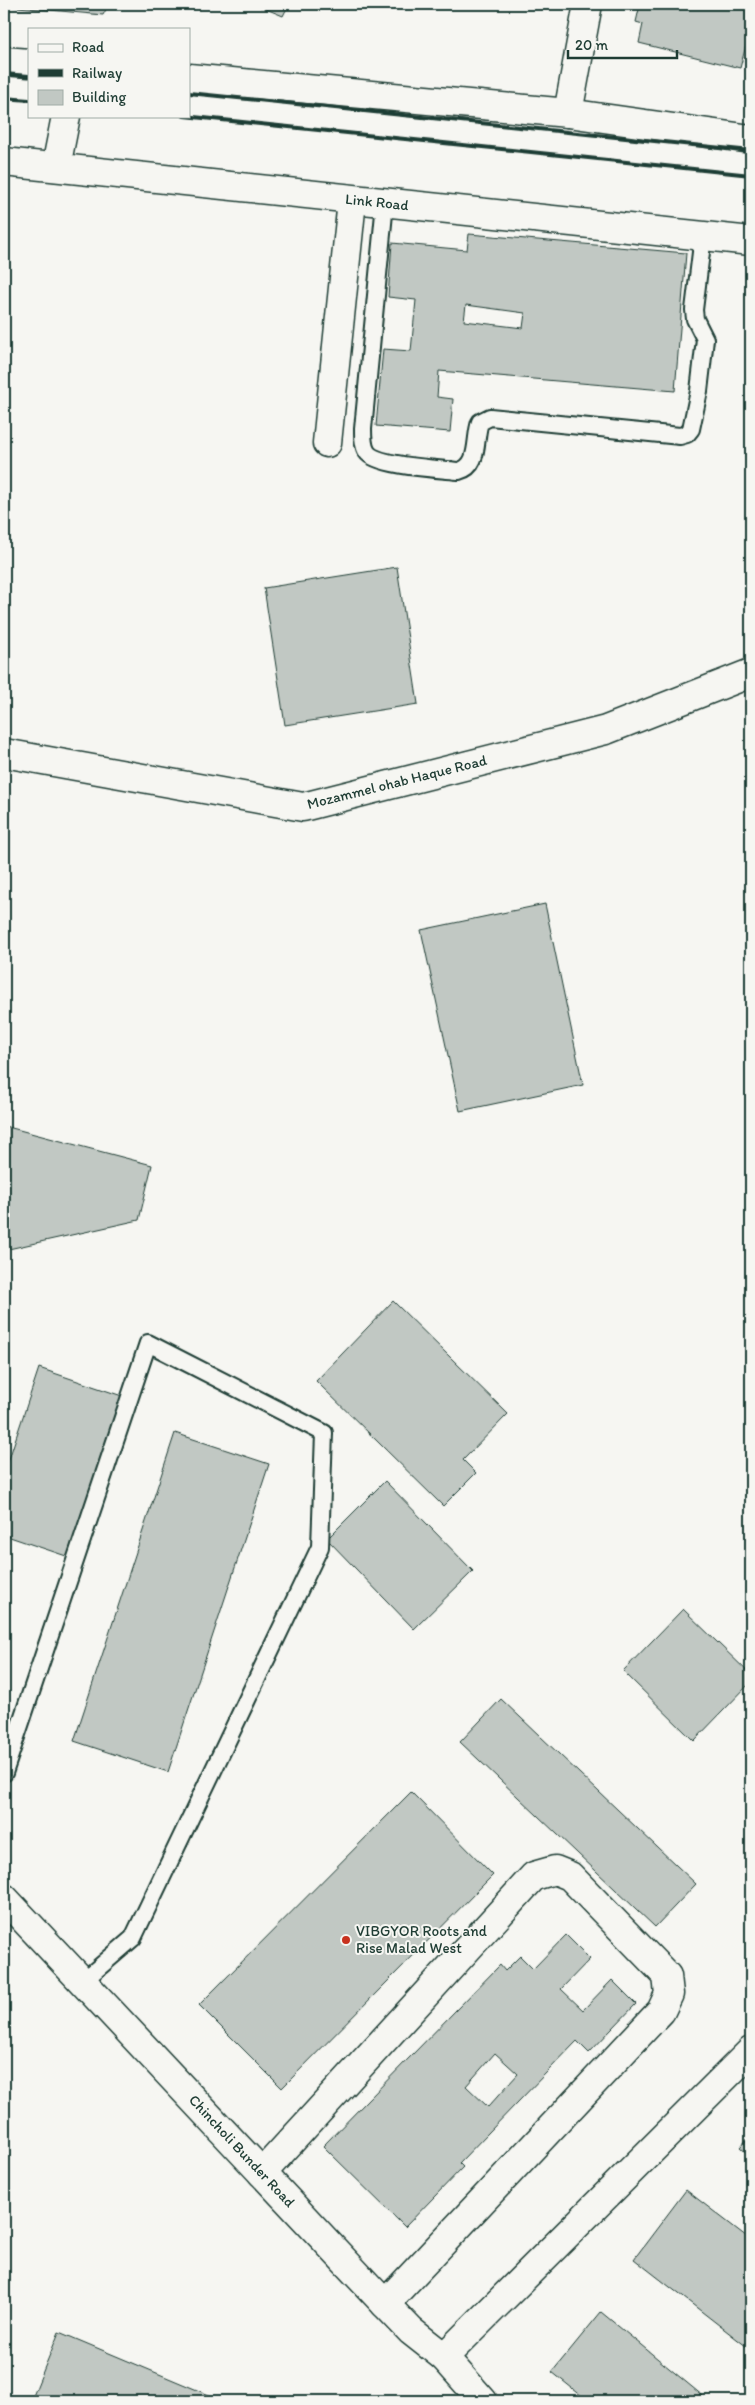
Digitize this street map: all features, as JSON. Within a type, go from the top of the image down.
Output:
[{"type":"street","points":[[568,113],[588,4]]},
{"type":"street","points":[[4,61],[28,63]]},
{"type":"street","points":[[190,78],[568,113],[751,139]]},
{"type":"street","points":[[56,168],[66,118]]},
{"type":"street","name":"Link Road","points":[[4,162],[751,241]]},
{"type":"street","points":[[328,443],[352,200]]},
{"type":"street","name":"Mozammel ohab Haque Road","points":[[4,752],[303,807],[606,730],[751,673]]},
{"type":"street","points":[[262,2173],[534,1876],[554,1870],[570,1876],[667,1976],[669,1994],[661,2011],[385,2304]]},
{"type":"street","name":"Chincholi Bunder Road","points":[[4,1898],[385,2304],[411,2331],[444,2357],[483,2401]]},
{"type":"street","points":[[444,2357],[751,2051]]},
{"type":"lane","points":[[385,203],[363,430],[364,443],[367,452],[379,460],[459,471],[465,470],[473,460],[480,422],[490,417],[680,436],[687,434],[691,429],[699,391],[705,339],[695,319],[694,310],[703,236]]},
{"type":"lane","points":[[4,1773],[148,1343],[324,1433],[320,1547],[133,1938],[82,1982]]},
{"type":"building","points":[[9,4],[109,4],[103,15],[7,6]]},
{"type":"building","points":[[254,4],[289,4],[283,16]]},
{"type":"building","points":[[645,4],[751,4],[751,39],[748,38],[740,68],[639,43],[643,24],[636,22],[640,5],[645,6]]},
{"type":"building","points":[[469,234],[686,253],[675,391],[439,371],[437,397],[453,399],[450,432],[376,426],[383,349],[411,351],[416,300],[388,297],[392,243],[467,250]],"holes":[[[466,305],[525,313],[523,328],[464,321]]]},
{"type":"building","points":[[397,567],[418,704],[285,725],[264,588]]},
{"type":"building","points":[[545,904],[583,1085],[460,1111],[421,930]]},
{"type":"building","points":[[4,1126],[152,1165],[139,1220],[4,1250]]},
{"type":"building","points":[[393,1301],[508,1414],[463,1460],[476,1473],[443,1506],[316,1381]]},
{"type":"building","points":[[39,1368],[125,1397],[72,1558],[4,1535],[4,1474]]},
{"type":"building","points":[[175,1433],[269,1464],[168,1772],[74,1741]]},
{"type":"building","points":[[385,1481],[473,1571],[414,1629],[327,1539]]},
{"type":"building","points":[[683,1609],[751,1675],[751,1682],[694,1741],[623,1671]]},
{"type":"building","points":[[501,1699],[696,1884],[655,1927],[460,1742]]},
{"type":"building","name":"VIBGYOR Roots and Rise Malad West","points":[[411,1792],[493,1875],[282,2088],[199,2005]]},
{"type":"building","points":[[566,1935],[590,1959],[561,1989],[583,2010],[612,1980],[636,2004],[589,2053],[577,2041],[459,2163],[463,2167],[405,2227],[323,2146],[500,1965],[505,1971],[520,1956],[533,1969]],"holes":[[[495,2053],[518,2074],[488,2107],[466,2086]]]},
{"type":"building","points":[[751,2135],[751,2157],[740,2147]]},
{"type":"building","points":[[686,2190],[751,2240],[751,2350],[634,2259]]},
{"type":"building","points":[[601,2312],[709,2401],[588,2401],[552,2372]]},
{"type":"building","points":[[59,2332],[221,2400],[31,2401]]},
{"type":"railway","points":[[4,74],[28,76]]},
{"type":"railway","points":[[190,93],[751,151]]},
{"type":"railway","points":[[4,98],[28,100]]},
{"type":"railway","points":[[190,117],[751,175]]},
{"type":"place","name":"VIBGYOR Roots and Rise Malad West","points":[[346,1940]]}]
